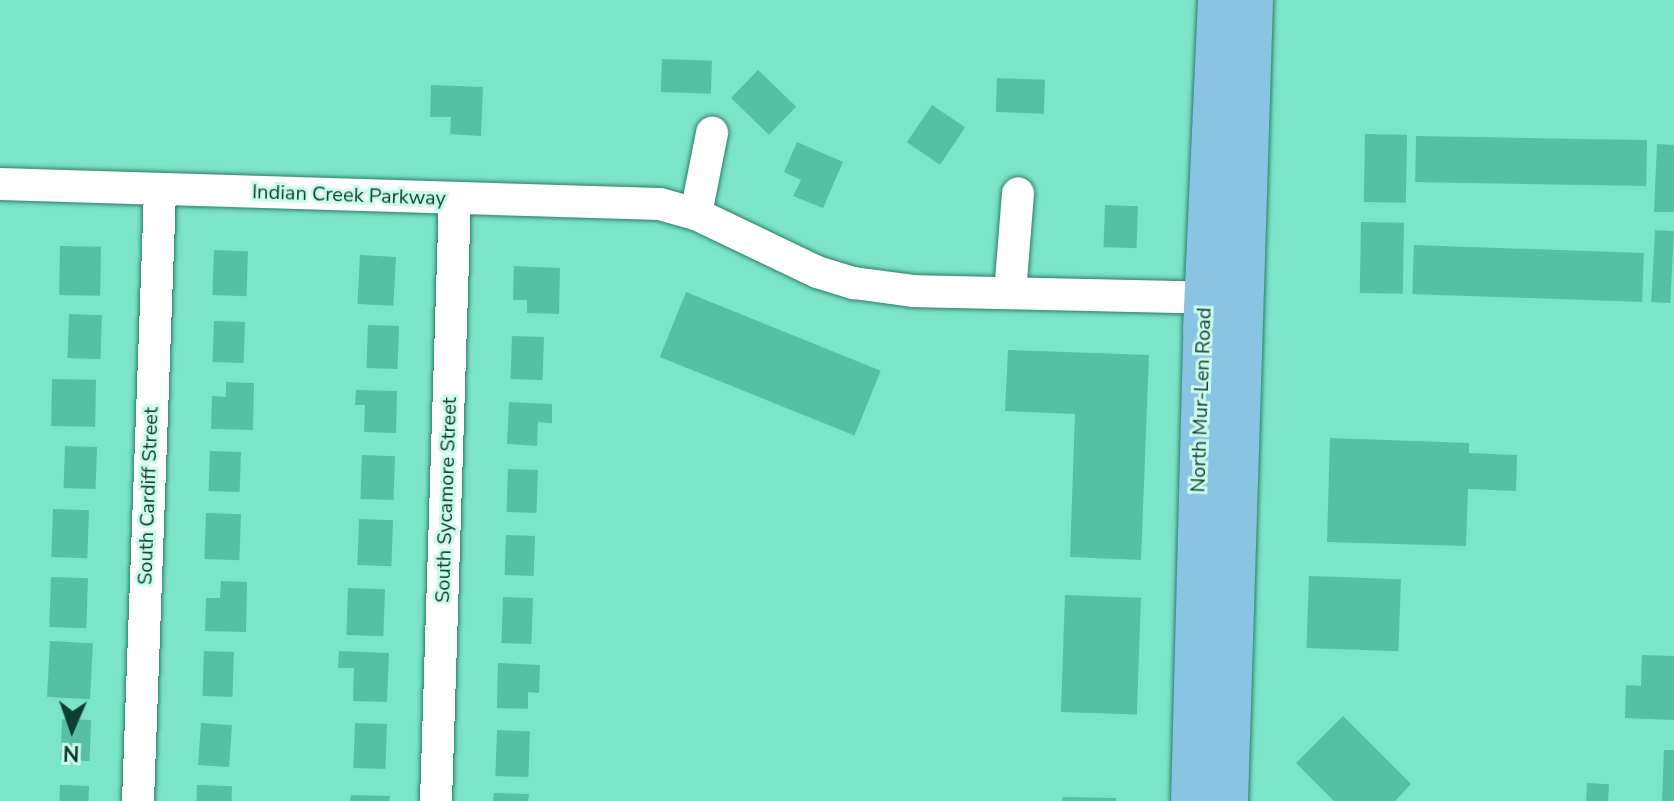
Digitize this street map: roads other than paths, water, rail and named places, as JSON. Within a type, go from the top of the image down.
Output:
[{"type":"main road","name":"North Mur-Len Road","points":[[1191,801],[1204,297],[1218,0]]},
{"type":"main road","name":"North Mur-Len Road","points":[[1228,801],[1253,0]]},
{"type":"street","points":[[696,214],[712,133]]},
{"type":"street","name":"Indian Creek Parkway","points":[[0,184],[660,204],[696,214],[817,272],[854,283],[914,291],[1246,298]]},
{"type":"street","name":"South Cardiff Street","points":[[138,801],[160,191]]},
{"type":"street","points":[[1010,293],[1018,193]]},
{"type":"street","name":"South Sycamore Street","points":[[436,801],[455,198]]}]
